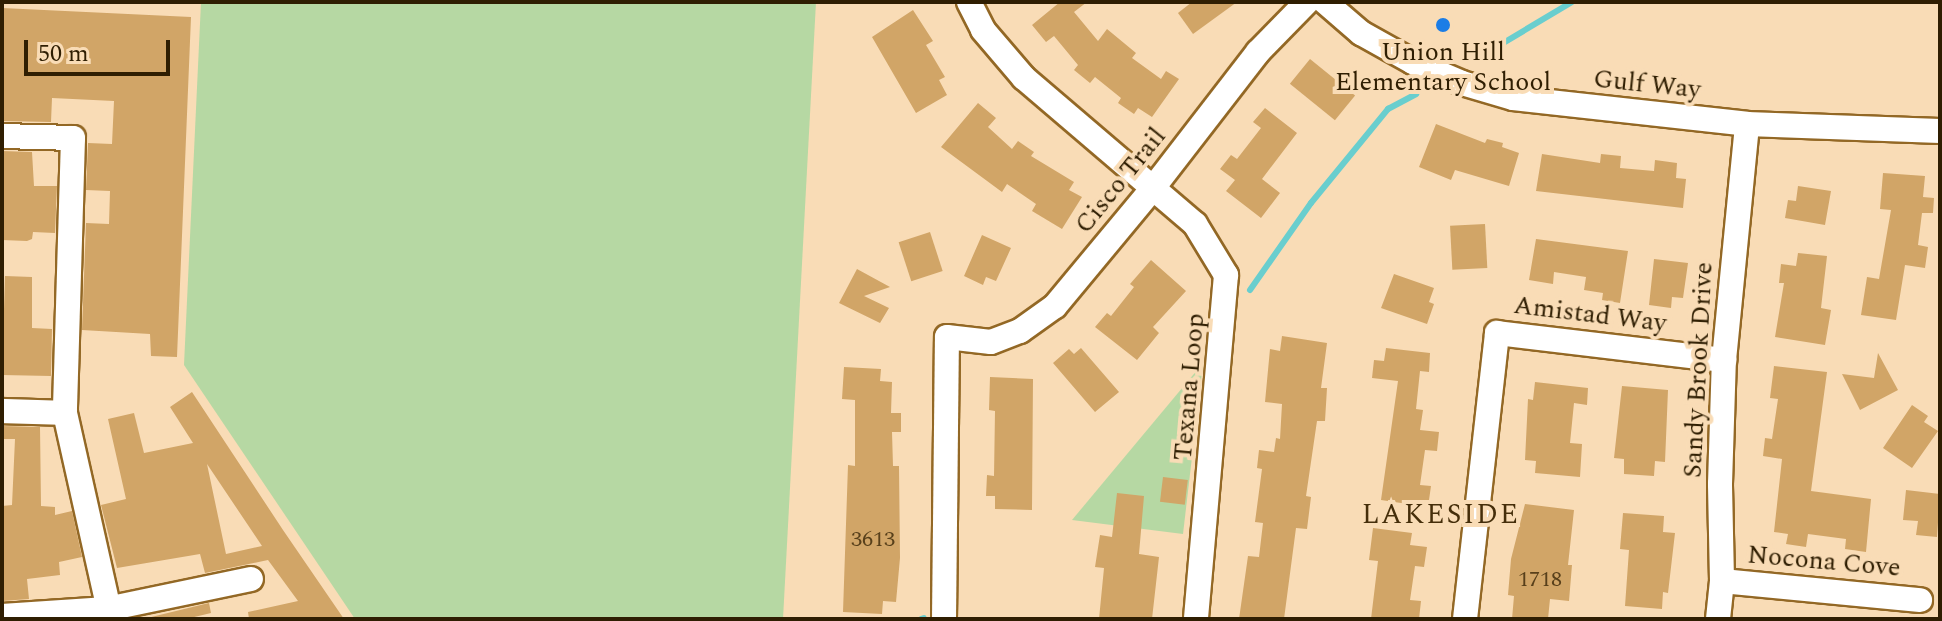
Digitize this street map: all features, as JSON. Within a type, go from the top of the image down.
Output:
[{"type":"street","name":"Texana Loop","points":[[969,2],[983,30],[1024,78],[1195,224],[1226,275],[1196,619]]},
{"type":"street","name":"Cisco Trail","points":[[944,619],[947,337],[991,342],[1040,318],[1069,290],[1153,188],[1258,52],[1307,2]]},
{"type":"street","name":"Gulf Way","points":[[1325,2],[1361,33],[1413,62],[1462,83],[1513,98],[1747,124],[1940,131]]},
{"type":"street","name":"Sandy Brook Drive","points":[[1718,619],[1722,581],[1720,484],[1724,360],[1747,124]]},
{"type":"street","points":[[2,136],[73,138],[65,413],[109,614]]},
{"type":"street","name":"Amistad Way","points":[[1465,619],[1497,333],[1724,360]]},
{"type":"street","points":[[2,411],[65,413]]},
{"type":"street","points":[[2,616],[109,614],[251,579]]},
{"type":"street","name":"Nocona Cove","points":[[1722,581],[1920,600]]},
{"type":"green space","points":[[201,2],[816,2],[783,619],[355,619],[184,365]]},
{"type":"green space","points":[[1203,363],[1183,534],[1072,520]]},
{"type":"building","points":[[1060,2],[1087,2],[1074,12],[1098,41],[1107,29],[1136,53],[1132,58],[1161,79],[1166,71],[1179,79],[1152,117],[1138,108],[1134,114],[1118,103],[1121,98],[1095,77],[1090,83],[1074,70],[1078,65],[1054,36],[1046,42],[1032,25]]},
{"type":"building","points":[[1192,2],[1237,2],[1193,34],[1178,13]]},
{"type":"building","points":[[2,8],[191,17],[177,357],[151,356],[150,334],[82,330],[86,223],[109,224],[110,191],[86,190],[88,143],[112,144],[114,101],[52,98],[51,122],[2,121]]},
{"type":"building","points":[[913,10],[933,41],[926,45],[945,77],[939,80],[947,95],[916,113],[872,37]]},
{"type":"building","points":[[1310,59],[1355,96],[1335,120],[1290,84]]},
{"type":"building","points":[[978,103],[996,118],[988,127],[1012,149],[1018,141],[1034,152],[1031,156],[1074,182],[1069,190],[1082,197],[1062,229],[1032,211],[1036,204],[1007,184],[1002,192],[941,147]]},
{"type":"building","points":[[1265,108],[1297,133],[1262,179],[1280,193],[1261,218],[1226,191],[1235,180],[1220,169],[1231,155],[1237,159],[1261,128],[1253,122]]},
{"type":"building","points":[[1436,124],[1485,143],[1487,139],[1503,143],[1502,147],[1519,153],[1509,186],[1455,170],[1451,180],[1419,167]]},
{"type":"building","points":[[2,151],[32,152],[34,186],[57,186],[55,233],[33,232],[32,239],[27,241],[2,240]]},
{"type":"building","points":[[1542,154],[1600,163],[1601,154],[1621,156],[1620,168],[1654,171],[1655,160],[1677,163],[1676,178],[1686,179],[1683,208],[1536,191]]},
{"type":"building","points":[[1883,173],[1925,176],[1923,197],[1934,198],[1933,213],[1922,213],[1918,245],[1928,247],[1925,268],[1905,265],[1896,320],[1861,315],[1867,277],[1879,279],[1891,210],[1880,209]]},
{"type":"building","points":[[1798,186],[1831,191],[1825,225],[1785,218],[1788,200],[1796,201]]},
{"type":"building","points":[[1485,224],[1487,268],[1452,270],[1450,226]]},
{"type":"building","points":[[930,232],[943,271],[911,281],[899,242]]},
{"type":"building","points":[[982,235],[1011,248],[996,281],[986,277],[983,285],[964,276]]},
{"type":"building","points":[[1536,239],[1628,251],[1620,303],[1602,300],[1603,293],[1584,290],[1586,277],[1554,272],[1553,284],[1529,280]]},
{"type":"building","points":[[1798,253],[1827,256],[1821,308],[1831,310],[1825,345],[1775,337],[1784,283],[1779,283],[1781,264],[1796,266]]},
{"type":"building","points":[[1654,259],[1688,263],[1683,298],[1672,297],[1671,308],[1649,305]]},
{"type":"building","points":[[1151,260],[1186,291],[1153,327],[1159,333],[1137,360],[1095,327],[1107,313],[1111,316],[1134,287],[1130,284]]},
{"type":"building","points":[[857,269],[890,287],[864,296],[889,308],[880,323],[839,303]]},
{"type":"building","points":[[1394,274],[1434,288],[1429,302],[1434,304],[1427,324],[1381,308]]},
{"type":"building","points":[[5,276],[32,277],[32,328],[52,329],[51,376],[2,375]]},
{"type":"building","points":[[1282,336],[1327,343],[1321,388],[1327,388],[1325,421],[1317,421],[1306,496],[1311,497],[1307,529],[1296,528],[1284,619],[1239,619],[1248,556],[1259,557],[1263,523],[1255,522],[1262,469],[1257,468],[1259,450],[1274,452],[1276,438],[1280,439],[1282,404],[1265,402],[1270,349],[1280,351]]},
{"type":"building","points":[[1081,348],[1119,392],[1095,412],[1053,363],[1069,349],[1074,354]]},
{"type":"building","points":[[1386,348],[1430,353],[1429,372],[1420,371],[1416,409],[1423,410],[1420,430],[1439,432],[1437,451],[1425,450],[1420,485],[1431,486],[1428,507],[1381,500],[1398,381],[1372,378],[1374,360],[1384,361]]},
{"type":"building","points":[[1878,353],[1898,390],[1860,410],[1842,374],[1874,378]]},
{"type":"building","points":[[1774,366],[1827,372],[1811,491],[1871,499],[1866,552],[1845,549],[1846,539],[1808,534],[1806,547],[1786,544],[1788,534],[1774,532],[1782,459],[1763,456],[1765,438],[1772,439],[1778,399],[1770,398]]},
{"type":"building","points":[[844,367],[881,369],[880,381],[892,382],[891,413],[901,413],[901,432],[892,432],[893,466],[899,466],[900,558],[896,602],[883,601],[882,614],[843,612],[848,465],[855,466],[855,400],[842,399]]},
{"type":"building","points":[[990,377],[1033,379],[1032,510],[995,509],[995,496],[986,496],[987,475],[994,476],[995,411],[989,410]]},
{"type":"building","points":[[1535,382],[1588,388],[1587,405],[1574,403],[1570,443],[1582,444],[1580,477],[1535,473],[1536,461],[1525,460],[1528,399],[1533,400]]},
{"type":"building","points":[[1622,386],[1668,390],[1665,462],[1655,461],[1654,476],[1624,474],[1624,459],[1614,458]]},
{"type":"building","points":[[192,392],[344,619],[249,619],[248,612],[298,601],[268,560],[205,573],[200,554],[117,568],[101,505],[126,499],[108,419],[134,413],[144,453],[193,443],[170,407]],"holes":[[[207,464],[262,546],[226,554]]]},
{"type":"building","points":[[1912,405],[1928,416],[1924,422],[1938,431],[1912,468],[1883,448]]},
{"type":"building","points":[[2,426],[40,427],[41,506],[55,507],[55,515],[72,511],[82,557],[59,562],[60,575],[27,579],[29,599],[2,601],[2,506],[12,505],[15,439],[2,439]]},
{"type":"building","points":[[1163,477],[1188,480],[1185,505],[1160,502]]},
{"type":"building","points":[[1906,490],[1940,494],[1937,537],[1916,535],[1918,521],[1903,520]]},
{"type":"building","points":[[1117,493],[1144,496],[1139,554],[1159,557],[1152,619],[1099,619],[1104,568],[1095,567],[1100,535],[1112,537]]},
{"type":"building","points":[[1525,504],[1574,510],[1568,565],[1572,565],[1569,601],[1550,599],[1548,619],[1512,619],[1514,596],[1508,595],[1511,559]]},
{"type":"building","points":[[1623,513],[1664,516],[1663,532],[1675,533],[1668,593],[1663,592],[1662,609],[1625,606],[1629,550],[1620,549]]},
{"type":"building","points":[[1373,528],[1412,533],[1410,545],[1427,547],[1424,567],[1415,566],[1410,600],[1421,601],[1419,619],[1371,619],[1378,561],[1369,560]]},
{"type":"building","points":[[209,603],[211,613],[186,619],[143,619]]},
{"type":"waterway","points":[[1478,58],[1572,2]]},
{"type":"waterway","points":[[1250,290],[1311,203],[1388,109],[1416,94]]},
{"type":"place","name":"Union Hill Elementary School","points":[[1443,25]]},
{"type":"district","name":"LAKESIDE","points":[[1441,515]]}]
